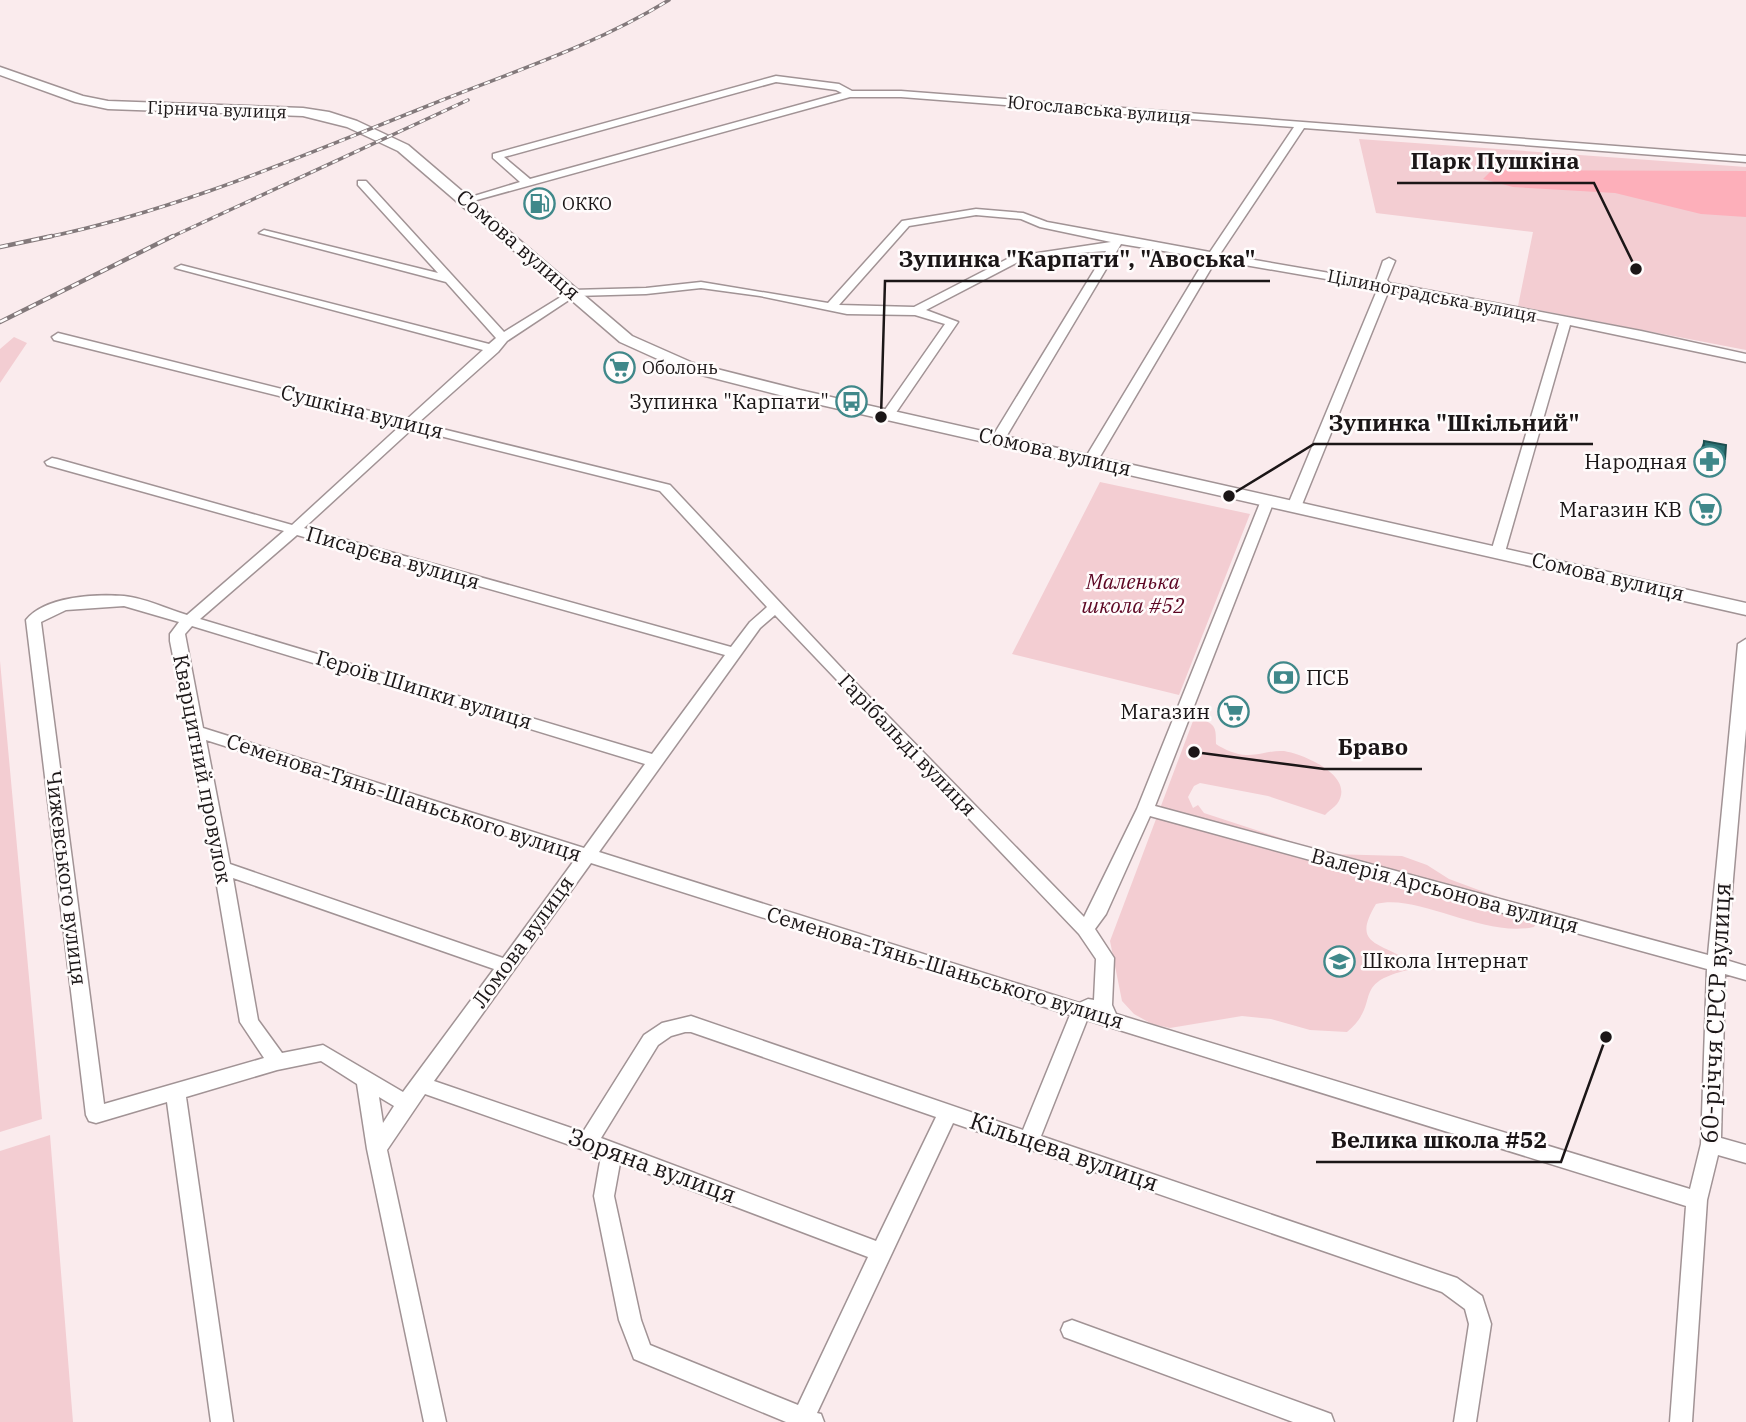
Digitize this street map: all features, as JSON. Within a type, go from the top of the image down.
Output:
[{"type":"main road","name":"Гірнича вулиця","points":[[0,71],[69,95],[108,105],[329,116],[387,139],[427,167]]},
{"type":"main road","name":"Сомова вулиця","points":[[427,167],[626,338],[642,349],[670,360],[799,395],[1746,609]]},
{"type":"street","points":[[529,184],[497,156],[776,79],[839,87],[850,94]]},
{"type":"street","name":"Югославська вулиця","points":[[466,200],[850,94],[901,94],[1300,127],[1746,159]]},
{"type":"street","points":[[1091,460],[1213,256],[1300,127]]},
{"type":"street","points":[[362,183],[448,279],[498,344]]},
{"type":"street","points":[[831,307],[910,222],[976,212],[1023,216],[1044,225],[1115,243]]},
{"type":"street","points":[[264,233],[448,279]]},
{"type":"street","points":[[916,311],[1016,259],[1115,243]]},
{"type":"street","points":[[998,439],[1115,243]]},
{"type":"street","name":"Цілиноградська вулиця","points":[[1115,243],[1213,256],[1385,286],[1746,358]]},
{"type":"street","points":[[1294,507],[1385,286],[1381,280],[1389,261]]},
{"type":"street","points":[[181,268],[498,344]]},
{"type":"street","points":[[572,293],[646,291],[701,285],[847,310],[916,311],[952,322],[888,414]]},
{"type":"street","name":"Кварцитний провулок","points":[[277,1062],[249,1022],[214,821],[194,731],[177,634],[498,344],[572,293]]},
{"type":"street","points":[[1498,552],[1565,321]]},
{"type":"street","name":"Сушкіна вулиця","points":[[58,337],[665,488]]},
{"type":"street","name":"Писарєва вулиця","points":[[52,461],[734,653]]},
{"type":"street","name":"Гарібальді вулиця","points":[[665,488],[864,701],[1086,929],[1105,958],[1103,1005],[1108,1018]]},
{"type":"street","points":[[1086,929],[1097,914],[1145,809],[1267,501]]},
{"type":"street","name":"Чижевського вулиця","points":[[192,619],[125,601],[80,603],[45,610],[33,620],[96,1115],[277,1062]]},
{"type":"street","name":"Ломова вулиця","points":[[377,1149],[420,1084],[734,653],[755,625],[777,607]]},
{"type":"street","name":"Героїв Шипки вулиця","points":[[192,619],[655,761]]},
{"type":"street","name":"60-річчя СРСР вулиця","points":[[1681,1422],[1697,1200],[1711,1144],[1716,965],[1746,644]]},
{"type":"street","name":"Семенова-Тянь-Шаньського вулиця","points":[[194,731],[1081,1011],[1697,1200]]},
{"type":"street","name":"Валерія Арсьонова вулиця","points":[[1145,809],[1746,973]]},
{"type":"street","points":[[222,868],[506,967]]},
{"type":"street","points":[[1029,1140],[1081,1011],[1103,995]]},
{"type":"street","name":"Кільцева вулиця","points":[[588,1142],[651,1040],[661,1031],[675,1025],[691,1024],[1449,1285],[1474,1303],[1479,1324],[1465,1422]]},
{"type":"street","points":[[277,1062],[323,1053],[406,1104]]},
{"type":"street","points":[[366,1079],[377,1149],[435,1422]]},
{"type":"street","name":"Зоряна вулиця","points":[[420,1084],[588,1142],[882,1253]]},
{"type":"street","points":[[175,1092],[222,1422]]},
{"type":"street","points":[[612,1151],[604,1196],[630,1320],[642,1352],[808,1420],[948,1112]]},
{"type":"street","points":[[1711,1144],[1746,1154]]},
{"type":"street","points":[[1072,1330],[1323,1422]]},
{"type":"green space","points":[[1359,139],[1746,167],[1746,350],[1518,306],[1533,232],[1376,213]]},
{"type":"green space","points":[[14,337],[27,343],[0,383],[0,349]]},
{"type":"green space","name":"Маленька школа #52","points":[[1100,482],[1250,514],[1179,695],[1012,654]]},
{"type":"green space","points":[[0,661],[42,1119],[0,1132]]},
{"type":"green space","points":[[1200,719],[1214,727],[1216,744],[1230,751],[1251,755],[1284,751],[1314,762],[1334,776],[1340,784],[1341,794],[1337,804],[1325,815],[1268,796],[1200,783],[1194,786],[1188,797],[1193,808],[1198,805],[1204,813],[1330,854],[1402,856],[1427,865],[1449,879],[1530,909],[1537,921],[1534,927],[1514,929],[1493,926],[1412,904],[1376,904],[1366,928],[1368,936],[1411,963],[1408,970],[1390,975],[1372,988],[1358,1021],[1347,1032],[1310,1030],[1271,1019],[1242,1016],[1170,1028],[1152,1024],[1134,1014],[1122,1001],[1110,941],[1193,721]]},
{"type":"green space","points":[[50,1135],[73,1422],[0,1422],[0,1151]]},
{"type":"shaded area","points":[[1492,170],[1746,171],[1746,217],[1701,214],[1615,193],[1513,187],[1483,179]]},
{"type":"building","points":[[1704,441],[1726,445],[1725,459],[1703,455]]},
{"type":"railway","points":[[43,238],[142,213],[288,162],[582,45],[669,0]]},
{"type":"railway","points":[[169,238],[468,100]]},
{"type":"railway","points":[[0,247],[52,236]]},
{"type":"railway","points":[[0,322],[173,236]]},
{"type":"place","name":"ОККО","points":[[539,204]]},
{"type":"place","name":"Парк Пушкіна","points":[[1636,269]]},
{"type":"place","name":"Оболонь","points":[[619,368]]},
{"type":"place","name":"Зупинка \"Карпати\"","points":[[852,402]]},
{"type":"place","name":"Зупинка \"Карпати\", \"Авоська\"","points":[[881,417]]},
{"type":"place","name":"Народная","points":[[1710,462]]},
{"type":"place","name":"Зупинка \"Шкільний\"","points":[[1229,496]]},
{"type":"place","name":"Магазин КВ","points":[[1705,510]]},
{"type":"place","name":"ПСБ","points":[[1283,678]]},
{"type":"place","name":"Магазин","points":[[1233,712]]},
{"type":"place","name":"Браво","points":[[1194,752]]},
{"type":"place","name":"Школа Інтернат","points":[[1339,961]]},
{"type":"place","name":"Велика школа #52","points":[[1606,1037]]}]
